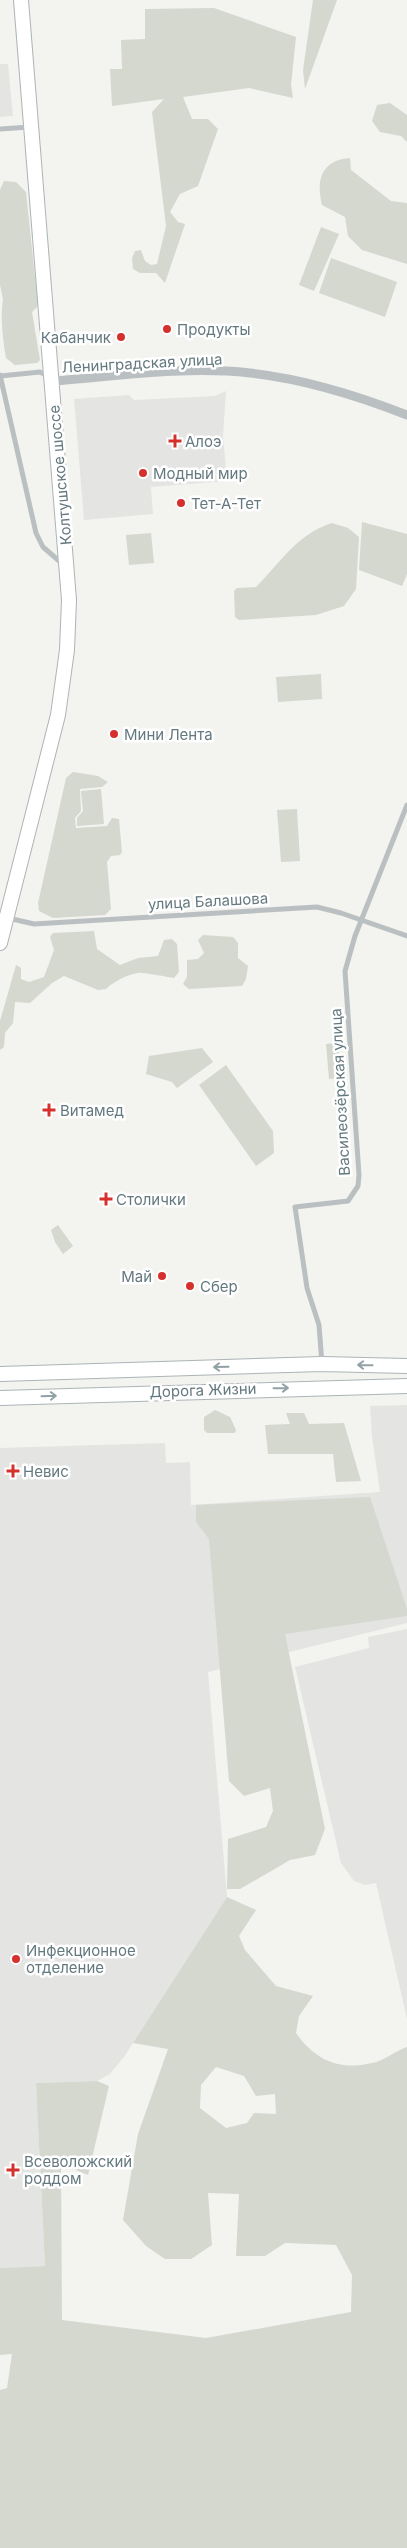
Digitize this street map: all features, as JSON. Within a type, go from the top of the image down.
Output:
[{"type":"main road","name":"Колтушское шоссе","points":[[0,943],[62,695],[70,600],[21,0]]},
{"type":"main road","name":"Дорога Жизни","points":[[0,1374],[322,1364],[407,1366]]},
{"type":"main road","name":"Дорога Жизни","points":[[0,1398],[407,1386]]},
{"type":"street","points":[[0,129],[30,127]]},
{"type":"street","name":"Ленинградская улица","points":[[53,381],[181,371],[251,373],[301,381],[360,397],[407,415]]},
{"type":"street","points":[[53,381],[40,372],[0,376],[36,533],[43,547],[68,568]]},
{"type":"street","name":"Василеозёрская улица","points":[[322,1364],[319,1325],[307,1288],[295,1207],[348,1202],[358,1186],[359,1175],[345,971],[361,920],[407,805]]},
{"type":"street","name":"улица Балашова","points":[[7,918],[34,924],[317,907],[407,936]]},
{"type":"shaded area","points":[[313,0],[337,0],[305,89],[303,70]]},
{"type":"shaded area","points":[[214,8],[296,37],[291,85],[293,98],[249,88],[183,97],[192,119],[208,119],[218,129],[198,186],[180,194],[170,212],[178,222],[185,224],[165,283],[156,273],[140,273],[133,269],[132,258],[135,251],[141,250],[145,261],[151,265],[157,264],[166,226],[152,112],[164,99],[112,106],[110,69],[122,69],[121,40],[145,39],[145,9]]},
{"type":"shaded area","points":[[0,64],[8,64],[13,116],[0,117]]},
{"type":"shaded area","points":[[390,103],[407,115],[407,142],[401,136],[380,132],[372,121],[377,105]]},
{"type":"shaded area","points":[[350,158],[351,170],[391,201],[407,203],[407,264],[362,250],[348,236],[345,217],[322,205],[320,188],[323,173],[333,163]]},
{"type":"shaded area","points":[[4,181],[16,182],[26,192],[38,306],[32,312],[40,360],[37,363],[15,365],[6,358],[2,320],[3,300],[0,285],[0,190]]},
{"type":"shaded area","points":[[321,227],[339,234],[314,291],[299,285]]},
{"type":"shaded area","points":[[331,258],[397,282],[385,317],[319,293]]},
{"type":"shaded area","points":[[226,391],[223,436],[227,481],[151,487],[153,514],[84,520],[74,399],[129,395],[134,400],[215,396]]},
{"type":"shaded area","points":[[362,522],[407,534],[407,574],[402,586],[359,570]]},
{"type":"shaded area","points":[[332,523],[348,528],[359,537],[356,589],[344,606],[316,615],[239,620],[235,617],[234,591],[237,588],[256,587],[299,541]]},
{"type":"shaded area","points":[[151,533],[154,563],[129,565],[126,535]]},
{"type":"shaded area","points":[[321,674],[322,699],[278,702],[276,677]]},
{"type":"shaded area","points":[[73,772],[98,776],[108,782],[102,787],[80,789],[81,811],[75,818],[76,828],[107,826],[112,818],[119,819],[122,852],[120,855],[111,856],[107,862],[111,909],[105,915],[53,918],[39,911],[38,903],[66,778]]},
{"type":"shaded area","points":[[101,789],[104,824],[77,826],[77,818],[83,811],[81,791]]},
{"type":"shaded area","points":[[297,809],[300,861],[281,862],[277,810]]},
{"type":"shaded area","points":[[94,931],[97,949],[120,965],[138,958],[158,956],[164,940],[172,939],[177,944],[179,972],[174,978],[144,973],[134,974],[121,979],[106,989],[98,990],[64,976],[52,983],[30,1003],[15,1002],[13,1023],[5,1033],[4,1047],[0,1050],[0,1021],[16,965],[21,968],[21,979],[29,982],[44,977],[54,950],[50,937],[53,933]]},
{"type":"shaded area","points":[[203,935],[233,937],[238,943],[238,958],[248,966],[246,979],[242,986],[189,989],[183,984],[187,977],[187,960],[198,959],[204,953],[198,940]]},
{"type":"shaded area","points":[[338,1043],[341,1078],[329,1079],[326,1044]]},
{"type":"shaded area","points":[[202,1048],[213,1062],[177,1088],[172,1082],[146,1074],[149,1056]]},
{"type":"shaded area","points":[[226,1065],[273,1131],[274,1153],[256,1166],[199,1085]]},
{"type":"shaded area","points":[[58,1225],[73,1246],[63,1254],[55,1242],[51,1230]]},
{"type":"shaded area","points":[[407,1405],[407,1623],[208,1672],[227,1897],[124,2057],[110,2074],[97,2081],[36,2083],[45,2266],[0,2268],[0,1448],[165,1443],[166,1463],[190,1462],[191,1505],[380,1492],[370,1406]]},
{"type":"shaded area","points":[[215,1410],[230,1417],[236,1430],[235,1433],[207,1433],[204,1430],[204,1417]]},
{"type":"shaded area","points":[[286,1413],[304,1413],[309,1424],[344,1423],[361,1481],[336,1482],[333,1454],[268,1454],[265,1425],[290,1424]]},
{"type":"shaded area","points":[[370,1497],[407,1609],[407,1616],[285,1634],[325,1829],[315,1855],[290,1860],[240,1889],[227,1889],[228,1839],[266,1827],[273,1811],[270,1788],[244,1796],[229,1781],[209,1539],[196,1522],[196,1505]]},
{"type":"shaded area","points":[[407,1629],[407,2019],[376,1883],[365,1885],[354,1881],[341,1863],[295,1667],[369,1648],[368,1637]]},
{"type":"shaded area","points":[[227,1897],[256,1910],[239,1936],[245,1950],[276,1986],[313,1996],[299,2016],[296,2033],[311,2050],[338,2064],[360,2065],[381,2060],[407,2047],[407,2548],[0,2548],[0,2390],[7,2388],[12,2354],[0,2355],[0,2268],[45,2266],[36,2083],[97,2081],[109,2086],[88,2175],[61,2164],[62,2320],[206,2338],[351,2312],[352,2275],[336,2245],[285,2243],[265,2256],[236,2256],[239,2194],[208,2193],[212,2245],[191,2259],[165,2259],[146,2246],[123,2220],[138,2134],[168,2049],[133,2043]],"holes":[[[216,2067],[244,2076],[256,2096],[275,2094],[276,2114],[254,2113],[247,2123],[226,2128],[200,2108],[201,2085]]]},
{"type":"place","name":"Продукты","points":[[167,329]]},
{"type":"place","name":"Кабанчик","points":[[121,337]]},
{"type":"place","name":"Алоэ","points":[[175,441]]},
{"type":"place","name":"Модный мир","points":[[143,473]]},
{"type":"place","name":"Тет-А-Тет","points":[[181,503]]},
{"type":"place","name":"Мини Лента","points":[[114,734]]},
{"type":"place","name":"Витамед","points":[[49,1110]]},
{"type":"place","name":"Столички","points":[[106,1199]]},
{"type":"place","name":"Май","points":[[162,1276]]},
{"type":"place","name":"Сбер","points":[[190,1286]]},
{"type":"place","name":"Невис","points":[[13,1471]]},
{"type":"place","name":"Инфекционное отделение","points":[[16,1959]]},
{"type":"place","name":"Всеволожский роддом","points":[[13,2170]]}]
